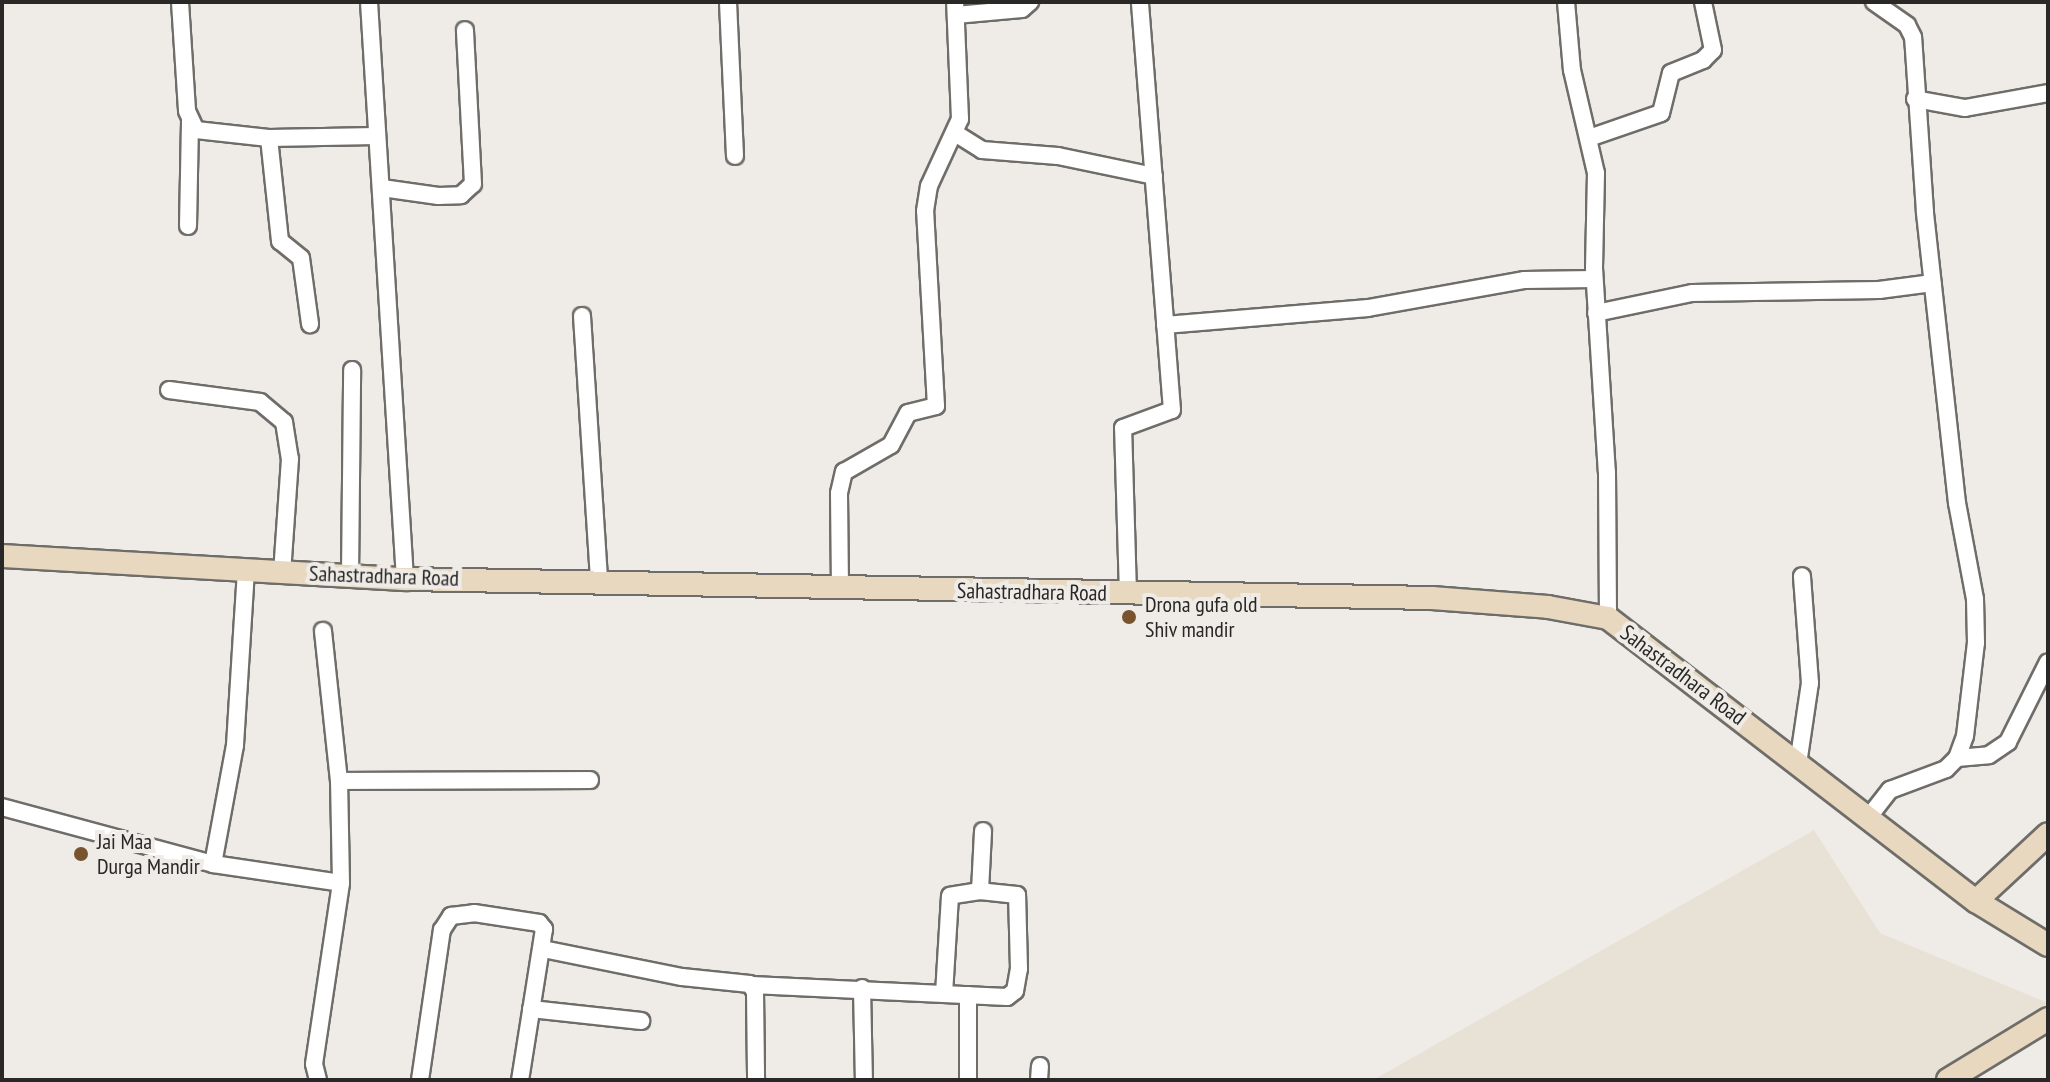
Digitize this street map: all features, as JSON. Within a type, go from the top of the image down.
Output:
[{"type":"main road","name":"Sahastradhara Road","points":[[2,556],[405,579],[1493,600],[1608,618],[1976,901],[2048,945]]},
{"type":"main road","points":[[1976,901],[2048,834]]},
{"type":"main road","points":[[1948,1080],[2048,1019]]},
{"type":"street","points":[[180,2],[190,121],[188,226]]},
{"type":"street","points":[[369,2],[405,579]]},
{"type":"street","points":[[728,2],[735,156]]},
{"type":"street","points":[[840,589],[839,486],[844,472],[891,445],[908,413],[936,406],[925,211],[933,177],[955,133],[960,112],[956,9],[1022,9],[1030,2]]},
{"type":"street","points":[[1128,594],[1123,428],[1172,410],[1140,2]]},
{"type":"street","points":[[1566,2],[1572,70],[1596,173],[1594,279],[1607,472],[1608,618]]},
{"type":"street","points":[[1589,138],[1657,117],[1665,108],[1671,73],[1711,54],[1703,2]]},
{"type":"street","points":[[1868,818],[1890,790],[1946,769],[1957,758],[1972,691],[1975,599],[1957,503],[1910,30],[1874,2]]},
{"type":"street","points":[[382,188],[438,196],[461,195],[473,184],[465,30]]},
{"type":"street","points":[[1915,99],[1965,108],[2048,93]]},
{"type":"street","points":[[190,121],[203,133],[269,138],[376,136]]},
{"type":"street","points":[[955,133],[982,150],[1058,156],[1154,176]]},
{"type":"street","points":[[269,138],[280,241],[301,258],[310,324]]},
{"type":"street","points":[[1165,325],[1342,311],[1524,280],[1594,279]]},
{"type":"street","points":[[1596,313],[1692,293],[1879,290],[1933,283]]},
{"type":"street","points":[[582,316],[599,581]]},
{"type":"street","points":[[350,576],[352,370]]},
{"type":"street","points":[[169,390],[260,402],[284,422],[290,459],[282,572]]},
{"type":"street","points":[[213,864],[235,745],[246,571]]},
{"type":"street","points":[[1798,764],[1810,683],[1802,576]]},
{"type":"street","points":[[317,1080],[314,1064],[341,883],[339,781],[323,631]]},
{"type":"street","points":[[1957,758],[1989,755],[2008,742],[2048,662]]},
{"type":"street","points":[[339,781],[590,780]]},
{"type":"street","points":[[2,807],[213,864],[341,883]]},
{"type":"street","points":[[980,891],[983,831]]},
{"type":"street","points":[[543,949],[752,985],[1010,996],[1019,969],[1019,899],[1013,893],[958,891],[947,901],[944,993]]},
{"type":"street","points":[[420,1080],[448,919],[474,913],[539,923],[545,933],[520,1080]]},
{"type":"street","points":[[752,985],[756,1080]]},
{"type":"street","points":[[862,988],[864,1080]]},
{"type":"street","points":[[968,995],[968,1080]]},
{"type":"street","points":[[531,1009],[641,1021]]},
{"type":"shaded area","points":[[1814,830],[1880,933],[2048,1003],[2048,1031],[1962,1080],[1373,1080]]},
{"type":"place","name":"Drona gufa old Shiv mandir","points":[[1129,617]]},
{"type":"place","name":"Jai Maa Durga Mandir","points":[[81,854]]}]
